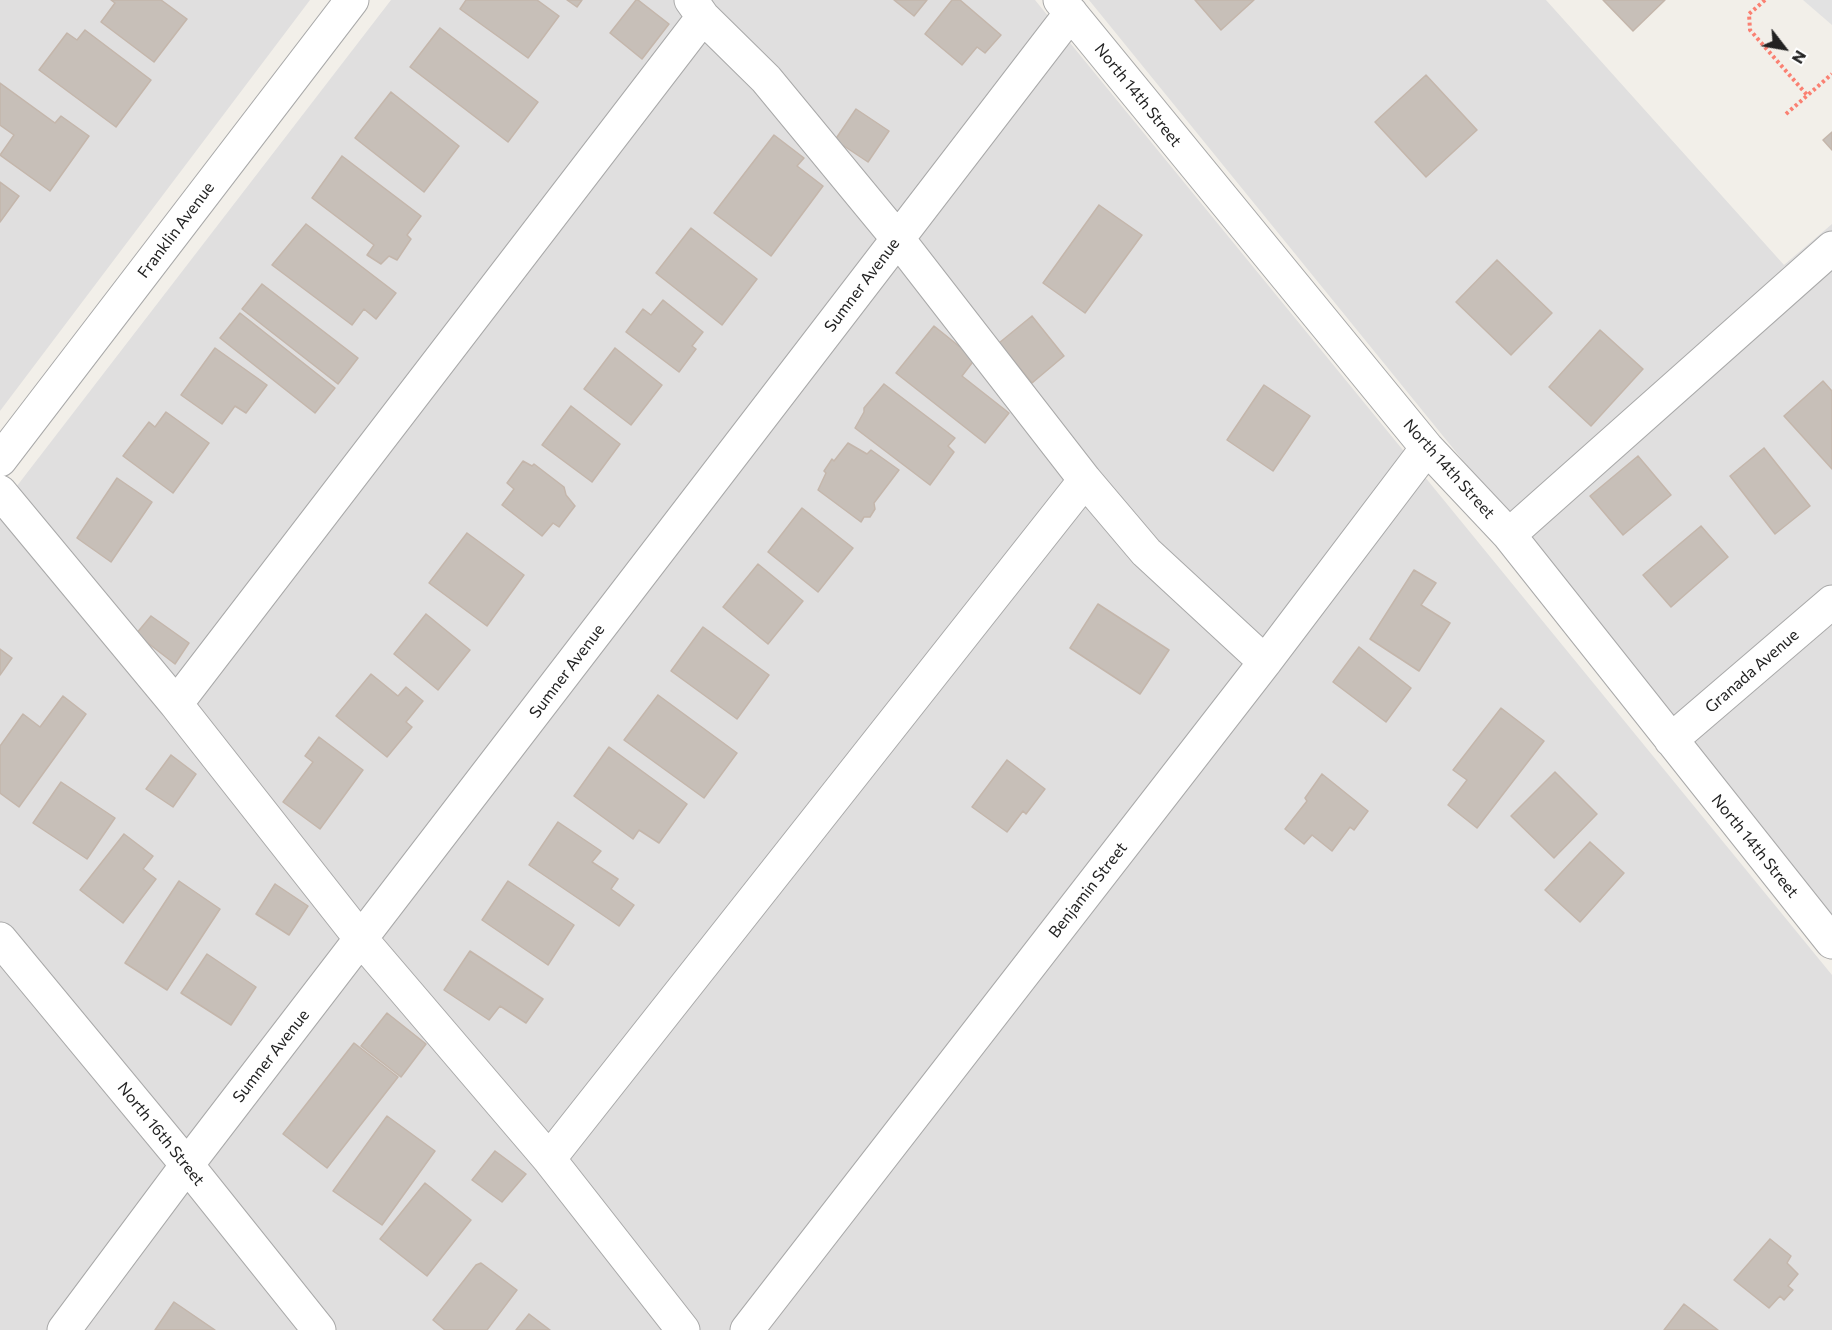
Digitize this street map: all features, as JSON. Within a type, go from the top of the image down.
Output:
[{"type":"street","name":"Franklin Avenue","points":[[0,460],[352,0]]},
{"type":"street","name":"Sumner Avenue","points":[[64,1330],[187,1165],[898,238],[1065,7]]},
{"type":"street","name":"North 14th Street","points":[[1065,7],[1427,448],[1509,535],[1832,942]]},
{"type":"street","points":[[176,704],[697,8],[766,79],[898,238],[1085,480],[1146,552],[1265,662]]},
{"type":"street","points":[[1509,535],[1832,248]]},
{"type":"street","name":"Benjamin Street","points":[[747,1330],[1265,662],[1427,448]]},
{"type":"street","points":[[549,1159],[1085,480]]},
{"type":"street","points":[[0,492],[176,704],[362,939],[549,1159],[683,1330]]},
{"type":"street","name":"Granada Avenue","points":[[1671,740],[1832,602]]},
{"type":"street","name":"North 16th Street","points":[[0,939],[320,1330]]},
{"type":"path","points":[[1765,0],[1749,14],[1750,30],[1807,95]]},
{"type":"path","points":[[1786,114],[1832,74]]},
{"type":"shaded area","points":[[0,0],[310,0],[0,411]]},
{"type":"shaded area","points":[[391,0],[1035,0],[1832,975],[1832,1330],[0,1330],[0,508]]},
{"type":"shaded area","points":[[1089,0],[1546,0],[1784,265],[1832,224],[1832,915]]},
{"type":"shaded area","points":[[1803,0],[1832,0],[1832,25]]},
{"type":"building","points":[[111,0],[161,0],[187,19],[154,62],[101,22],[115,3]]},
{"type":"building","points":[[466,0],[537,0],[559,16],[528,58],[460,9]]},
{"type":"building","points":[[567,0],[582,0],[577,7]]},
{"type":"building","points":[[636,0],[669,24],[642,59],[610,33]]},
{"type":"building","points":[[894,0],[927,0],[914,16]]},
{"type":"building","points":[[952,0],[960,0],[1001,35],[985,53],[977,47],[962,65],[925,34]]},
{"type":"building","points":[[1195,0],[1254,0],[1221,30]]},
{"type":"building","points":[[1603,0],[1665,0],[1633,31]]},
{"type":"building","points":[[440,28],[538,102],[508,142],[410,67]]},
{"type":"building","points":[[85,30],[151,80],[116,127],[39,70],[67,33],[77,40]]},
{"type":"building","points":[[1426,75],[1477,130],[1426,177],[1375,122]]},
{"type":"building","points":[[0,83],[55,123],[61,116],[89,136],[50,191],[0,155],[14,135],[0,125]]},
{"type":"building","points":[[391,92],[459,146],[424,192],[355,138]]},
{"type":"building","points":[[856,109],[889,131],[868,162],[835,140]]},
{"type":"building","points":[[1832,132],[1832,150],[1823,140]]},
{"type":"building","points":[[774,135],[804,158],[797,166],[823,186],[771,256],[714,213]]},
{"type":"building","points":[[342,156],[421,216],[407,235],[411,239],[397,260],[389,256],[381,264],[367,255],[374,245],[312,198]]},
{"type":"building","points":[[0,182],[19,196],[0,222]]},
{"type":"building","points":[[1099,205],[1142,235],[1085,313],[1043,283]]},
{"type":"building","points":[[306,224],[396,293],[376,319],[364,309],[352,325],[272,265]]},
{"type":"building","points":[[691,228],[757,279],[722,325],[656,273]]},
{"type":"building","points":[[1497,260],[1552,313],[1511,355],[1456,302]]},
{"type":"building","points":[[262,284],[358,358],[338,384],[242,309]]},
{"type":"building","points":[[663,300],[703,332],[692,346],[696,349],[679,372],[626,332],[643,309],[651,315]]},
{"type":"building","points":[[240,313],[335,388],[315,413],[220,338]]},
{"type":"building","points":[[1032,316],[1064,356],[1032,383],[999,343]]},
{"type":"building","points":[[934,326],[975,359],[962,376],[1009,413],[985,443],[896,373]]},
{"type":"building","points":[[1600,330],[1643,369],[1591,426],[1549,387]]},
{"type":"building","points":[[215,348],[267,385],[246,413],[235,406],[222,424],[181,395]]},
{"type":"building","points":[[615,348],[662,385],[631,425],[584,389]]},
{"type":"building","points":[[1823,381],[1832,391],[1832,469],[1784,416]]},
{"type":"building","points":[[884,384],[955,438],[948,446],[954,452],[930,485],[855,428],[864,408]]},
{"type":"building","points":[[1264,385],[1310,416],[1273,471],[1227,440]]},
{"type":"building","points":[[571,406],[620,444],[592,482],[542,445]]},
{"type":"building","points":[[166,412],[209,443],[173,493],[123,456],[149,422],[155,427]]},
{"type":"building","points":[[848,443],[867,454],[871,450],[899,470],[874,503],[875,509],[870,517],[864,517],[861,522],[818,490],[826,473],[824,471]]},
{"type":"building","points":[[1764,448],[1810,506],[1775,534],[1730,476]]},
{"type":"building","points":[[1638,456],[1671,495],[1623,535],[1590,496]]},
{"type":"building","points":[[523,461],[532,466],[534,464],[564,487],[566,495],[575,506],[559,527],[553,523],[542,536],[502,505],[514,489],[507,483]]},
{"type":"building","points":[[117,478],[152,502],[111,562],[77,538]]},
{"type":"building","points":[[802,508],[853,548],[818,592],[768,552]]},
{"type":"building","points":[[1701,526],[1728,557],[1671,607],[1643,575]]},
{"type":"building","points":[[467,533],[524,575],[487,626],[429,583]]},
{"type":"building","points":[[758,564],[803,601],[768,644],[723,607]]},
{"type":"building","points":[[1414,570],[1436,583],[1421,605],[1450,623],[1419,671],[1370,639]]},
{"type":"building","points":[[1098,604],[1169,650],[1140,694],[1070,648]]},
{"type":"building","points":[[426,614],[470,650],[438,690],[394,654]]},
{"type":"building","points":[[151,616],[189,643],[175,664],[136,634]]},
{"type":"building","points":[[703,627],[769,675],[737,719],[671,671]]},
{"type":"building","points":[[1359,647],[1411,688],[1386,722],[1333,682]]},
{"type":"building","points":[[0,649],[12,658],[0,675]]},
{"type":"building","points":[[371,674],[398,696],[406,687],[423,701],[406,722],[412,727],[387,757],[336,716]]},
{"type":"building","points":[[658,695],[737,753],[704,798],[624,740]]},
{"type":"building","points":[[63,696],[86,714],[19,807],[0,793],[0,746],[23,714],[40,727]]},
{"type":"building","points":[[1501,708],[1544,741],[1477,828],[1448,805],[1467,780],[1453,770]]},
{"type":"building","points":[[319,737],[363,770],[320,829],[283,802],[313,762],[305,756]]},
{"type":"building","points":[[609,747],[687,804],[659,843],[639,830],[633,839],[574,796]]},
{"type":"building","points":[[171,755],[196,774],[173,807],[146,789]]},
{"type":"building","points":[[1007,760],[1045,789],[1026,814],[1023,811],[1007,832],[972,807]]},
{"type":"building","points":[[1555,772],[1597,814],[1554,858],[1511,816]]},
{"type":"building","points":[[1322,774],[1368,811],[1354,830],[1350,827],[1332,851],[1312,835],[1304,844],[1285,829],[1307,801],[1305,798]]},
{"type":"building","points":[[61,782],[115,818],[87,859],[33,823]]},
{"type":"building","points":[[558,822],[601,851],[592,862],[618,879],[611,889],[634,905],[619,926],[529,865]]},
{"type":"building","points":[[124,834],[153,856],[143,869],[156,879],[123,923],[80,890]]},
{"type":"building","points":[[1590,842],[1624,873],[1580,922],[1545,890]]},
{"type":"building","points":[[179,881],[220,909],[167,990],[125,963]]},
{"type":"building","points":[[508,881],[574,925],[548,965],[482,920]]},
{"type":"building","points":[[275,884],[308,906],[289,935],[256,914]]},
{"type":"building","points":[[470,951],[543,999],[526,1023],[500,1006],[489,1020],[444,990]]},
{"type":"building","points":[[207,954],[256,987],[231,1025],[181,993]]},
{"type":"building","points":[[387,1013],[426,1044],[401,1077],[361,1046]]},
{"type":"building","points":[[354,1043],[398,1077],[327,1168],[283,1134]]},
{"type":"building","points":[[387,1116],[435,1151],[382,1225],[333,1191]]},
{"type":"building","points":[[495,1151],[526,1174],[502,1202],[472,1180]]},
{"type":"building","points":[[425,1183],[471,1220],[427,1276],[380,1239]]},
{"type":"building","points":[[1770,1239],[1791,1256],[1787,1263],[1798,1274],[1788,1286],[1793,1290],[1784,1300],[1780,1296],[1769,1308],[1734,1280]]},
{"type":"building","points":[[481,1263],[517,1290],[487,1330],[445,1330],[433,1320],[476,1265]]},
{"type":"building","points":[[174,1302],[215,1330],[155,1330]]},
{"type":"building","points":[[1684,1304],[1718,1330],[1664,1330]]},
{"type":"building","points":[[529,1314],[550,1330],[516,1330]]}]
